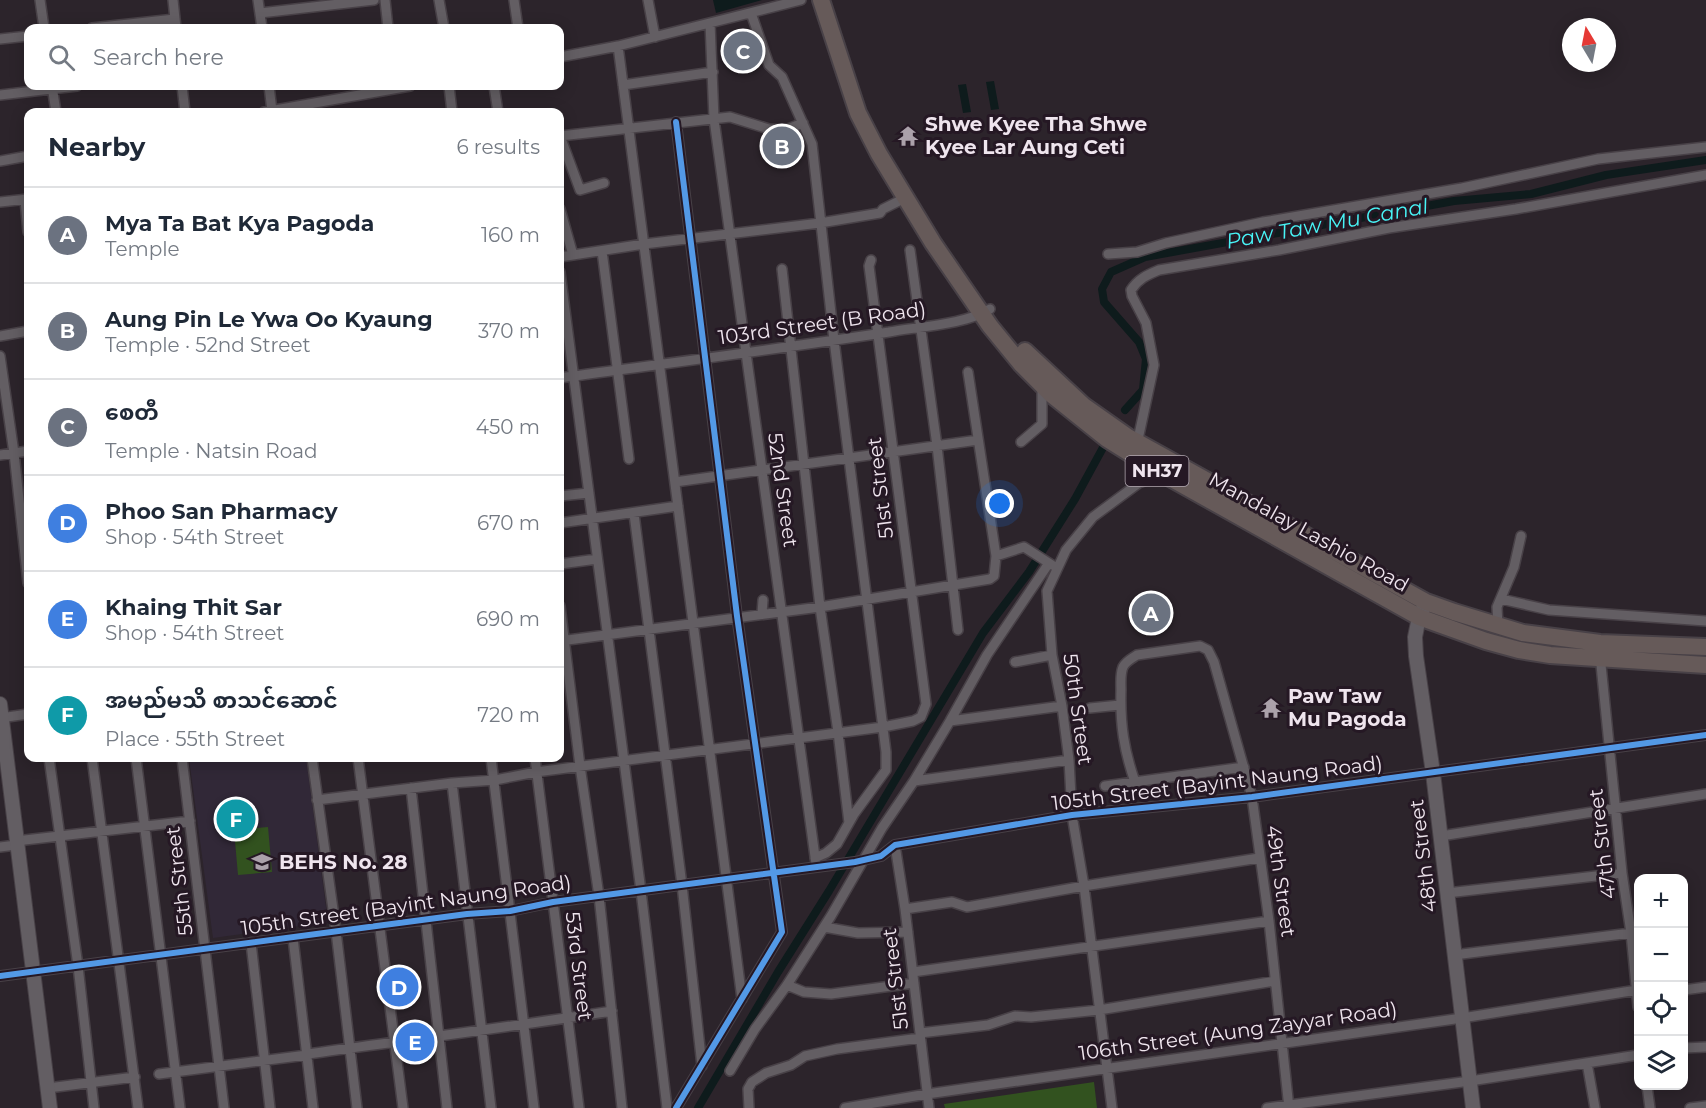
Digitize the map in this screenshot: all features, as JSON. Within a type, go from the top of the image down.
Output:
[{"type":"highway","name":"Mandalay Lashio Road","points":[[821,0],[858,113],[905,198],[957,280],[986,311],[1021,364],[1042,385],[1107,439],[1135,449],[1163,474],[1419,617],[1519,650],[1562,656],[1600,651],[1706,664]]},
{"type":"highway","name":"NH37","points":[[832,0],[851,66],[888,151],[986,311],[1047,373],[1135,449],[1426,602],[1480,621],[1523,633],[1564,638],[1600,651],[1706,647]]},
{"type":"highway","points":[[1472,636],[1480,621]]},
{"type":"highway","points":[[1562,656],[1564,638]]},
{"type":"main road","name":"48th Street","points":[[1426,602],[1419,617],[1415,637],[1416,656],[1433,773],[1473,1108]]},
{"type":"main road","points":[[1,714],[50,1108]]},
{"type":"street","points":[[40,0],[43,24]]},
{"type":"street","points":[[173,0],[175,24]]},
{"type":"street","points":[[258,0],[261,24]]},
{"type":"street","points":[[260,13],[374,0]]},
{"type":"street","points":[[385,0],[388,24]]},
{"type":"street","points":[[439,0],[443,24]]},
{"type":"street","points":[[514,0],[517,24]]},
{"type":"street","points":[[648,0],[655,37]]},
{"type":"street","points":[[564,56],[618,46],[801,0]]},
{"type":"street","points":[[751,13],[769,65],[782,77],[812,144],[834,340],[886,752],[886,770],[832,849],[815,862]]},
{"type":"street","name":"52nd Street","points":[[710,23],[714,119],[815,862]]},
{"type":"street","points":[[0,39],[24,36]]},
{"type":"street","points":[[618,46],[742,999]]},
{"type":"street","points":[[623,85],[713,72]]},
{"type":"street","points":[[0,95],[32,90]]},
{"type":"street","points":[[53,90],[56,108]]},
{"type":"street","points":[[182,90],[185,108]]},
{"type":"street","points":[[268,108],[269,90]]},
{"type":"street","points":[[288,108],[378,90]]},
{"type":"street","points":[[449,90],[452,108]]},
{"type":"street","points":[[495,90],[497,108]]},
{"type":"street","points":[[564,135],[730,117],[755,126],[777,130],[785,130],[803,123]]},
{"type":"street","points":[[676,122],[754,743],[781,927],[781,936],[676,1108]]},
{"type":"street","points":[[564,147],[580,190],[604,183]]},
{"type":"street","points":[[1108,254],[1137,252],[1166,243],[1263,222],[1462,188],[1598,159],[1706,147]]},
{"type":"street","points":[[0,161],[24,157]]},
{"type":"street","points":[[1135,449],[1151,387],[1154,362],[1146,322],[1131,290],[1147,275],[1159,270],[1279,250],[1389,228],[1526,207],[1706,175]]},
{"type":"street","points":[[564,256],[644,244],[820,224],[880,213],[883,209],[905,198]]},
{"type":"street","points":[[0,202],[24,200]]},
{"type":"street","points":[[564,223],[573,255]]},
{"type":"street","points":[[910,250],[958,630]]},
{"type":"street","points":[[602,251],[629,459]]},
{"type":"street","name":"51st Street","points":[[871,260],[869,266],[926,705],[921,717],[913,721],[883,726]]},
{"type":"street","points":[[782,269],[820,607],[849,824]]},
{"type":"street","points":[[564,302],[667,1108]]},
{"type":"street","name":"103rd Street (B Road)","points":[[564,377],[920,327],[986,311]]},
{"type":"street","points":[[0,336],[24,332]]},
{"type":"street","points":[[0,356],[24,547]]},
{"type":"street","points":[[564,640],[820,607],[990,579],[994,576],[996,556],[968,372]]},
{"type":"street","points":[[1021,442],[1042,424],[1042,385]]},
{"type":"street","points":[[675,482],[978,440]]},
{"type":"street","points":[[0,455],[24,452]]},
{"type":"street","name":"50th Srteet","points":[[1112,1108],[1084,886],[1072,815],[1069,760],[1052,655],[1047,591],[1053,565],[1093,517],[1139,483],[1163,474]]},
{"type":"street","points":[[564,496],[589,493]]},
{"type":"street","points":[[564,523],[678,506]]},
{"type":"street","points":[[634,514],[682,885],[702,1066]]},
{"type":"street","points":[[1498,626],[1497,607],[1514,567],[1521,536]]},
{"type":"street","points":[[730,1071],[755,1029],[787,985],[824,927],[882,828],[950,721],[987,655],[1053,565],[1027,548],[1020,547],[996,556]]},
{"type":"street","points":[[564,563],[597,559]]},
{"type":"street","points":[[1501,599],[1549,610],[1706,621]]},
{"type":"street","points":[[762,614],[763,600]]},
{"type":"street","name":"49th Street","points":[[1120,705],[1121,669],[1128,660],[1137,655],[1200,646],[1208,650],[1214,662],[1252,797],[1269,921],[1289,1106]]},
{"type":"street","name":"47th Street","points":[[1600,651],[1622,873],[1636,982]]},
{"type":"street","points":[[564,654],[599,896],[622,1108]]},
{"type":"street","points":[[1015,662],[1052,655]]},
{"type":"street","points":[[1090,708],[1120,705],[1125,753],[1135,782]]},
{"type":"street","points":[[950,721],[1062,706]]},
{"type":"street","points":[[1,714],[24,714]]},
{"type":"street","points":[[317,800],[452,783],[495,780],[622,760],[883,726]]},
{"type":"street","name":"105th Street (Bayint Naung Road)","points":[[0,976],[426,919],[510,910],[553,902],[772,873],[815,862],[828,865],[855,862],[881,856],[895,846],[1072,815],[1252,797],[1706,735]]},
{"type":"street","points":[[914,781],[1069,760]]},
{"type":"street","points":[[50,762],[78,966],[94,1108]]},
{"type":"street","points":[[93,762],[138,1108]]},
{"type":"street","points":[[136,762],[180,1108]]},
{"type":"street","name":"55th Street","points":[[183,762],[224,1108]]},
{"type":"street","points":[[312,762],[357,1108]]},
{"type":"street","points":[[359,762],[403,1108]]},
{"type":"street","points":[[492,762],[534,1108]]},
{"type":"street","name":"53rd Street","points":[[535,762],[579,1108]]},
{"type":"street","points":[[1105,786],[1244,767]]},
{"type":"street","points":[[452,783],[491,1108]]},
{"type":"street","points":[[411,788],[447,1108]]},
{"type":"street","points":[[1440,836],[1706,794]]},
{"type":"street","points":[[0,847],[190,821]]},
{"type":"street","name":"51st Street","points":[[895,846],[908,932],[929,1108]]},
{"type":"street","points":[[905,909],[952,902],[967,907],[1259,858]]},
{"type":"street","points":[[1447,893],[1622,873]]},
{"type":"street","points":[[913,972],[1269,921]]},
{"type":"street","points":[[824,927],[858,933],[908,932]]},
{"type":"street","points":[[1454,955],[1631,933]]},
{"type":"street","points":[[293,938],[314,1108]]},
{"type":"street","points":[[251,943],[270,1108]]},
{"type":"street","points":[[749,1108],[748,1089],[752,1082],[778,1068],[791,1065],[815,1053],[988,1024],[1015,1016],[1031,1017],[1098,1010],[1275,981]]},
{"type":"street","points":[[787,985],[804,992],[831,994],[914,983]]},
{"type":"street","points":[[1688,989],[1706,987]]},
{"type":"street","name":"106th Street (Aung Zayyar Road)","points":[[845,1108],[1282,1042],[1634,998]]},
{"type":"street","points":[[159,1074],[612,1011]]},
{"type":"street","points":[[1688,1048],[1706,1047]]},
{"type":"street","points":[[1267,1108],[1470,1081],[1634,1055]]},
{"type":"street","points":[[1587,1063],[1595,1108]]},
{"type":"street","points":[[48,1088],[135,1077]]},
{"type":"street","points":[[1648,1090],[1650,1108]]},
{"type":"street","points":[[1690,1108],[1706,1106]]},
{"type":"shaded area","points":[[713,0],[762,0],[716,13]]},
{"type":"shaded area","points":[[994,81],[999,109],[991,110],[986,82]]},
{"type":"shaded area","points":[[966,84],[971,112],[963,113],[958,85]]},
{"type":"shaded area","name":"BEHS No. 28","points":[[190,762],[307,762],[328,922],[213,938]]},
{"type":"green space","points":[[268,827],[272,872],[238,875],[234,830]]},
{"type":"green space","points":[[1094,1082],[1097,1108],[945,1108],[944,1104]]},
{"type":"waterway","name":"Paw Taw Mu Canal","points":[[1125,410],[1143,390],[1146,359],[1139,342],[1104,302],[1102,289],[1111,272],[1145,257],[1454,201],[1531,194],[1606,175],[1706,160]]},
{"type":"waterway","points":[[698,1108],[983,633],[1029,572],[1075,499],[1105,444]]},
{"type":"cycle path","points":[[676,122],[737,616],[782,932],[676,1108]]},
{"type":"cycle path","points":[[0,976],[467,914],[510,911],[553,902],[855,862],[881,856],[895,845],[1072,815],[1252,797],[1706,735]]},
{"type":"place","name":"စေတီ","points":[[743,51]]},
{"type":"place","name":"Shwe Kyee Tha Shwe Kyee Lar Aung Ceti","points":[[908,136]]},
{"type":"place","name":"Aung Pin Le Ywa Oo Kyaung","points":[[782,146]]},
{"type":"place","name":"Mya Ta Bat Kya Pagoda","points":[[1151,613]]},
{"type":"place","name":"Paw Taw Mu Pagoda","points":[[1271,708]]},
{"type":"place","name":"အမည်မသိ စာသင်ဆောင်","points":[[236,819]]},
{"type":"place","name":"BEHS No. 28","points":[[262,862]]},
{"type":"place","name":"Phoo San Pharmacy","points":[[399,987]]},
{"type":"place","name":"Khaing Thit Sar","points":[[415,1042]]}]
